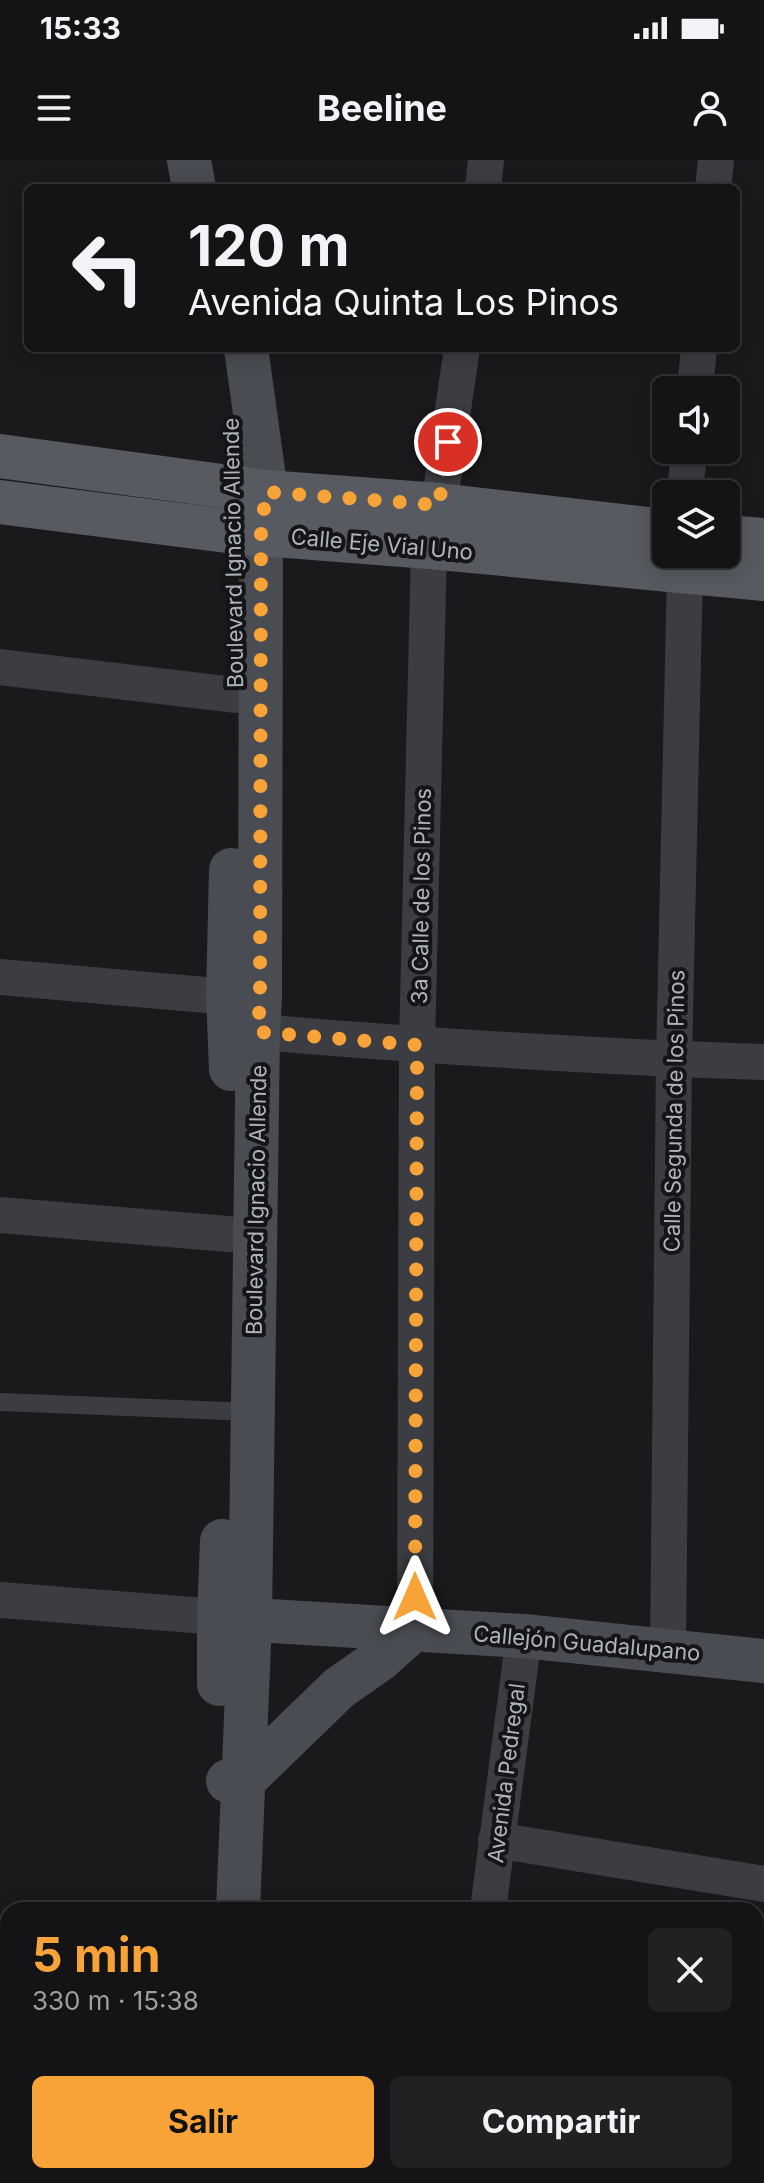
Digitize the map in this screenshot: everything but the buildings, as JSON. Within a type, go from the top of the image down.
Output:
[{"type":"main road","points":[[189,160],[193,184]]},
{"type":"main road","points":[[212,160],[216,184]]},
{"type":"main road","name":"Boulevard Ignacio Allende","points":[[224,352],[249,512],[235,695],[244,1015],[231,1104],[228,1234],[228,1411],[234,1619]]},
{"type":"main road","name":"Boulevard Ignacio Allende","points":[[237,1902],[221,1665],[234,1619],[249,512],[246,352]]},
{"type":"main road","name":"Calle Eje Vial Uno","points":[[0,456],[249,512],[429,547],[652,560]]},
{"type":"main road","name":"Calle Eje Vial Uno","points":[[0,502],[249,512],[439,505],[652,529]]},
{"type":"main road","points":[[740,538],[764,540]]},
{"type":"main road","name":"Calle Eje Vial Uno","points":[[712,568],[764,579]]},
{"type":"main road","name":"Callejón Guadalupano","points":[[234,1619],[524,1636],[764,1661]]},
{"type":"main road","points":[[228,1781],[415,1628]]},
{"type":"main road","name":"Boulevard Ignacio Allende","points":[[217,1902],[228,1781]]},
{"type":"street","points":[[483,184],[486,160]]},
{"type":"street","points":[[713,184],[716,160]]},
{"type":"street","points":[[439,505],[461,352]]},
{"type":"street","points":[[696,376],[699,352]]},
{"type":"street","name":"3a Calle de los Pinos","points":[[415,1628],[417,1045],[429,547]]},
{"type":"street","name":"Calle Segunda de los Pinos","points":[[668,1650],[674,1059],[684,568]]},
{"type":"street","points":[[0,667],[235,695]]},
{"type":"street","points":[[0,977],[417,1045],[764,1062]]},
{"type":"street","points":[[0,1215],[228,1234]]},
{"type":"street","points":[[0,1600],[234,1619]]},
{"type":"street","name":"Avenida Pedregal","points":[[489,1902],[524,1636]]},
{"type":"street","points":[[496,1840],[764,1884]]},
{"type":"lane","points":[[0,1402],[228,1411]]},
{"type":"route","points":[[415,1597],[417,1045],[258,1032],[261,534],[266,492],[439,505],[448,442]]}]
